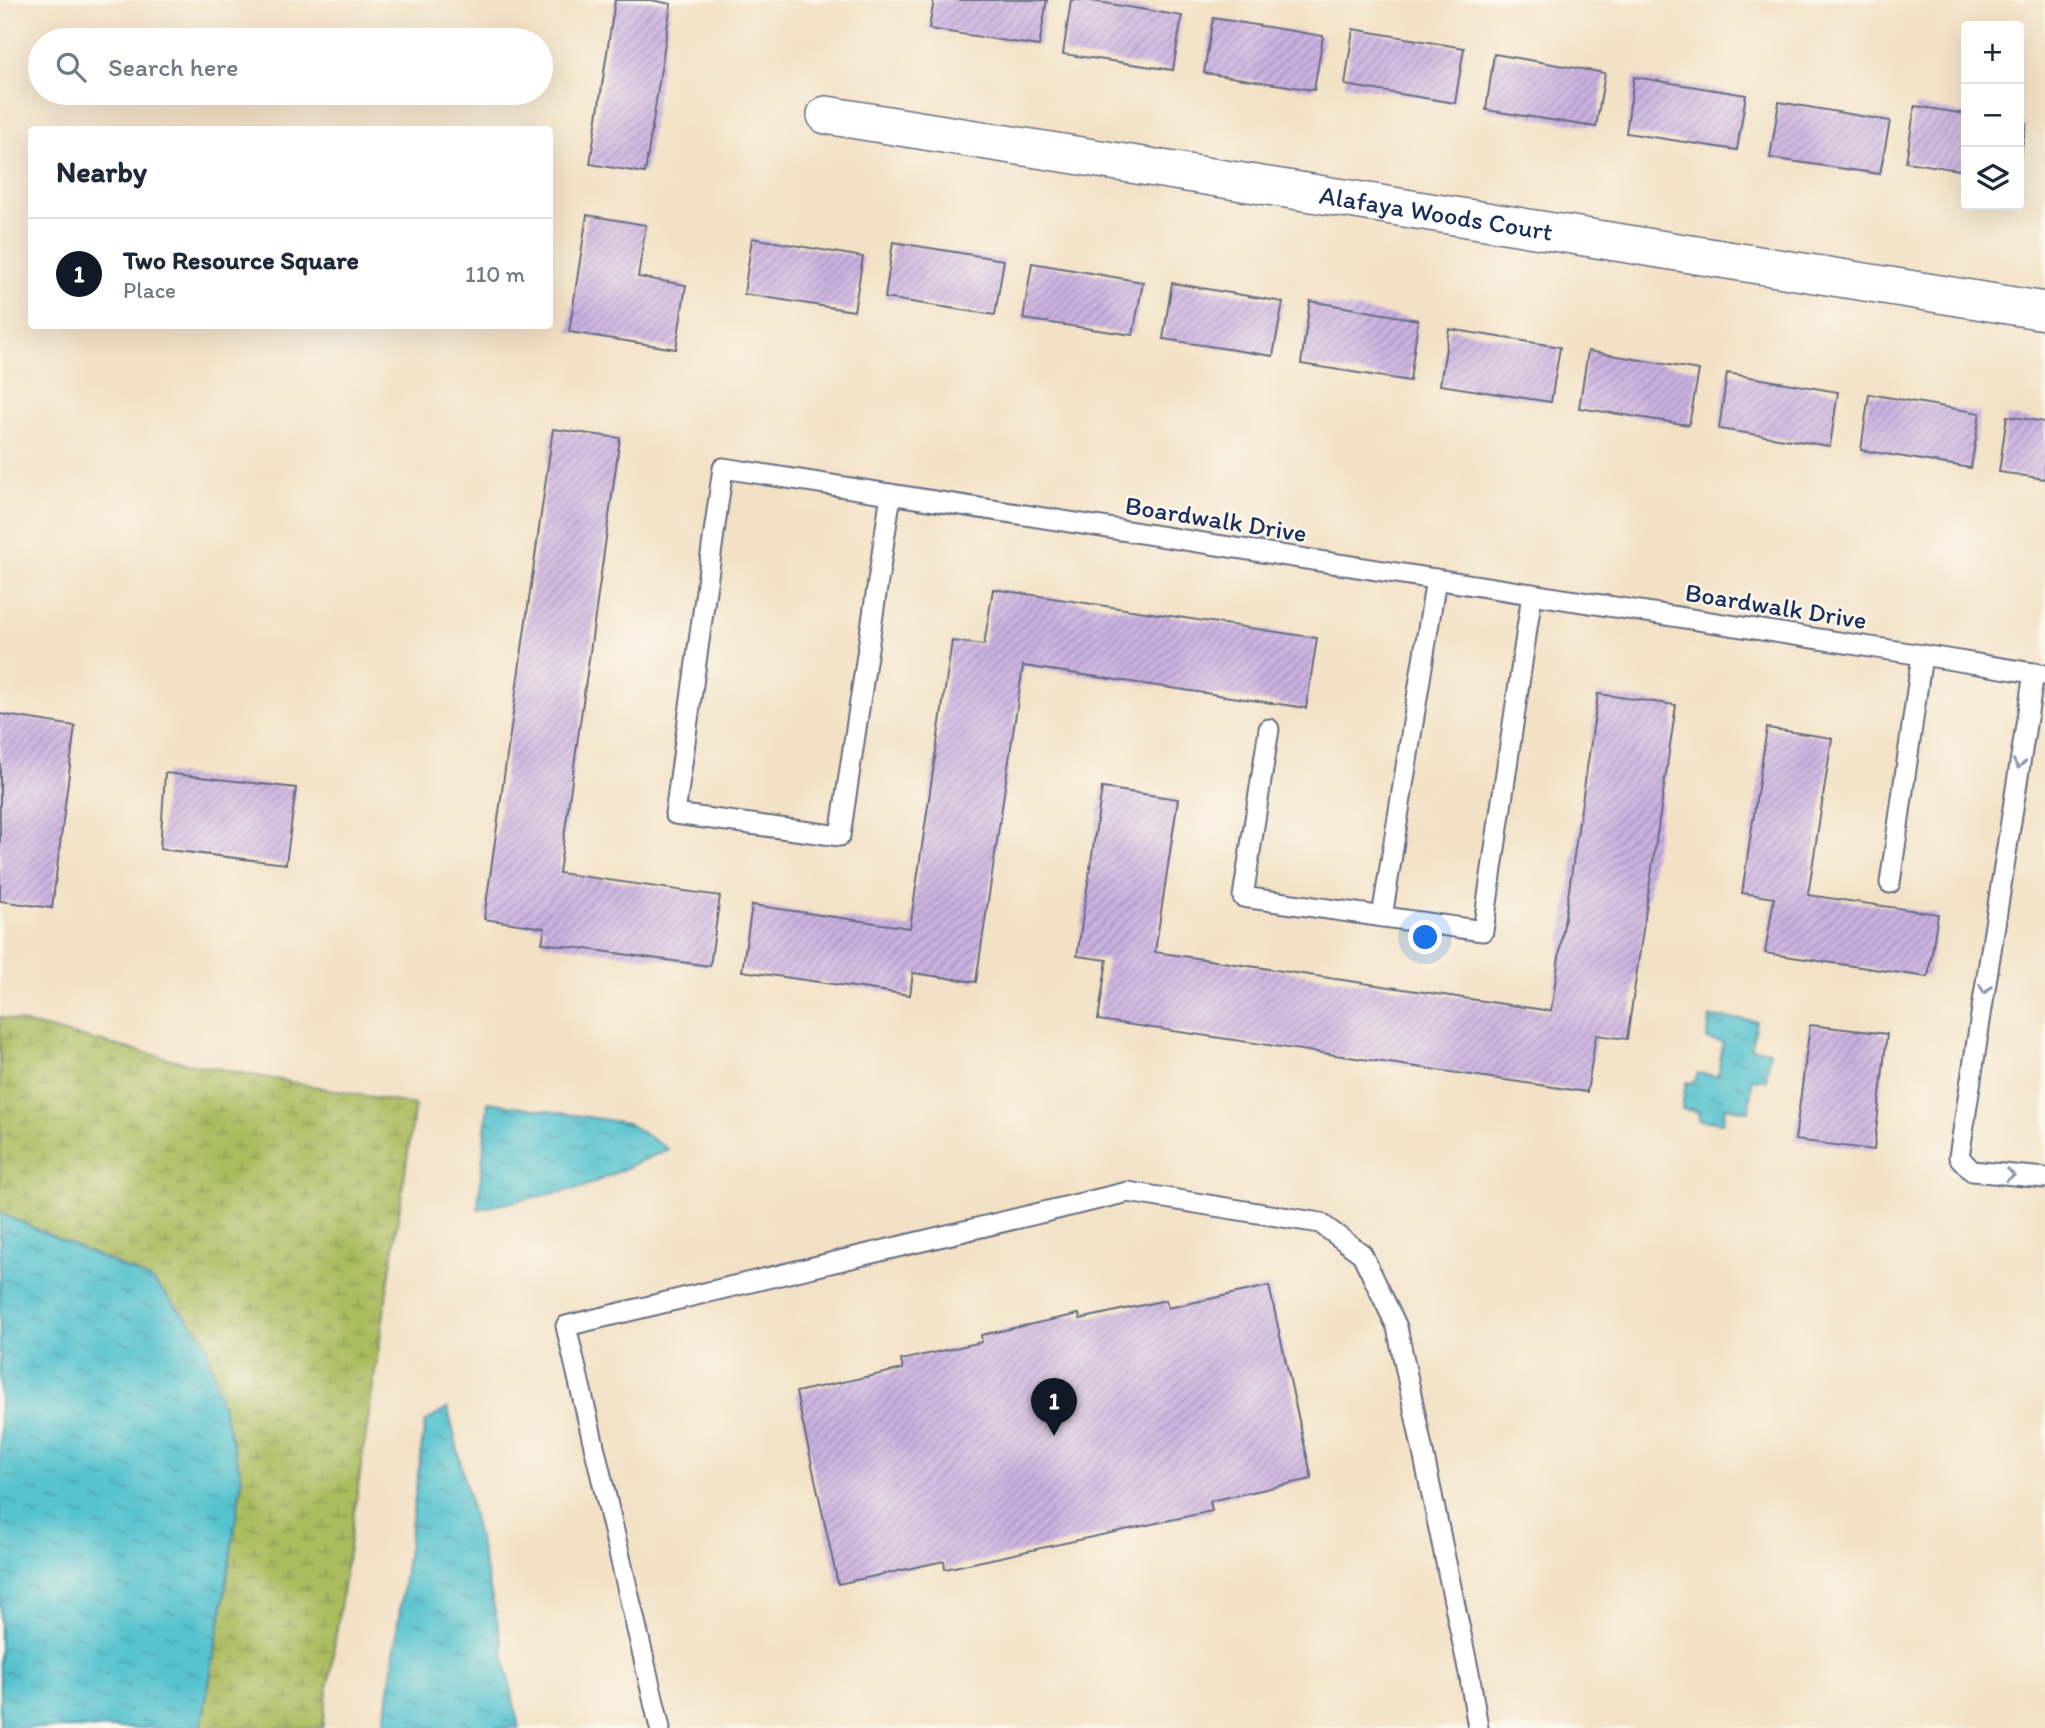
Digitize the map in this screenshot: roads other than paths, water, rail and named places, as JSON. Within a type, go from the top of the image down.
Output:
[{"type":"street","name":"Alafaya Woods Court","points":[[826,115],[2045,311]]},
{"type":"lane","name":"Boardwalk Drive","points":[[891,494],[840,836],[675,814],[723,468],[891,494],[1922,655],[2039,674]]},
{"type":"lane","points":[[1382,917],[1436,579]]},
{"type":"lane","points":[[1269,729],[1243,897],[1483,931],[1532,594]]},
{"type":"lane","points":[[1890,883],[1922,655]]},
{"type":"lane","points":[[2039,674],[1959,1157],[1972,1171],[2045,1178]]},
{"type":"lane","points":[[660,1728],[566,1326],[1128,1192],[1320,1223],[1362,1254],[1397,1327],[1478,1728]]},
{"type":"water","points":[[1710,1017],[1756,1021],[1751,1048],[1770,1051],[1766,1080],[1752,1079],[1749,1111],[1725,1107],[1723,1123],[1698,1120],[1699,1112],[1682,1109],[1686,1082],[1694,1083],[1698,1073],[1718,1076],[1723,1042],[1707,1040]]},
{"type":"water","points":[[488,1102],[627,1123],[668,1149],[584,1187],[478,1209]]},
{"type":"water","points":[[0,1213],[152,1280],[204,1337],[242,1479],[201,1728],[0,1728]]},
{"type":"water","points":[[448,1408],[519,1728],[384,1728],[425,1422]]},
{"type":"place","name":"Two Resource Square","points":[[1054,1436]]}]
